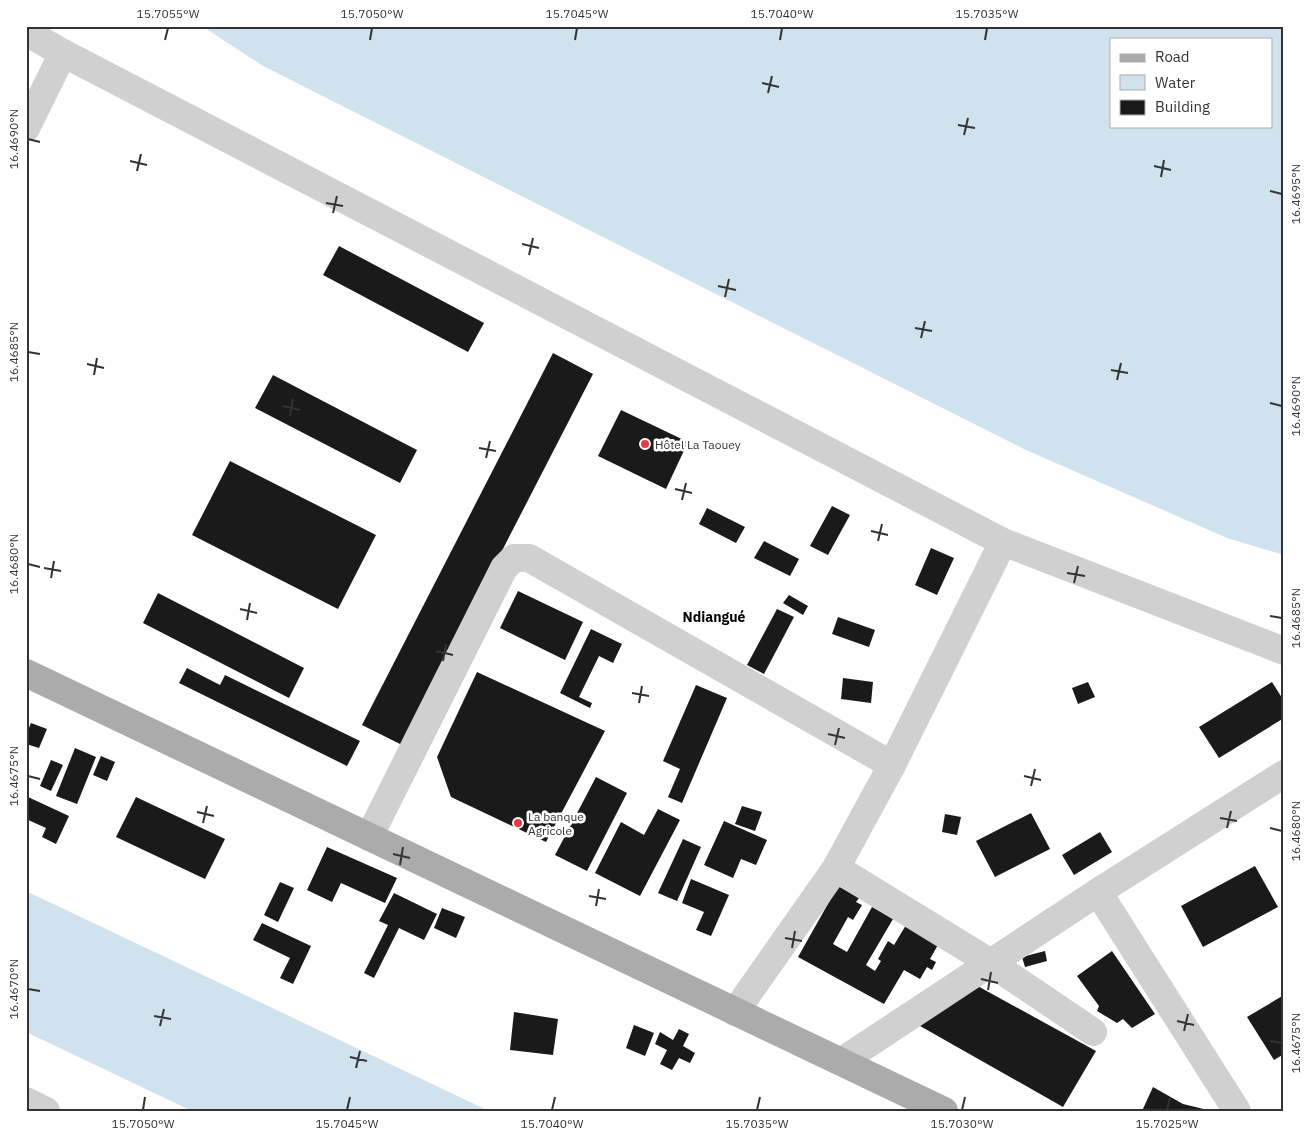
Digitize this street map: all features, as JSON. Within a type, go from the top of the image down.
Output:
[{"type":"main road","points":[[26,673],[944,1111]]},
{"type":"street","points":[[26,32],[1003,542],[1284,651]]},
{"type":"street","points":[[26,128],[63,53]]},
{"type":"street","points":[[735,1012],[836,868],[892,765],[1003,542]]},
{"type":"street","points":[[369,837],[504,568],[514,558],[530,558],[892,765]]},
{"type":"street","points":[[842,1061],[1098,892],[1283,777]]},
{"type":"street","points":[[836,868],[991,962],[1093,1032]]},
{"type":"street","points":[[1098,892],[1237,1111]]},
{"type":"street","points":[[26,1101],[46,1111]]},
{"type":"water","points":[[202,26],[1284,26],[1284,555],[1227,538],[1026,450],[263,66]]},
{"type":"water","points":[[26,891],[489,1111],[192,1111],[26,1032]]},
{"type":"building","points":[[339,246],[484,323],[468,352],[323,275]]},
{"type":"building","points":[[553,353],[593,374],[402,745],[362,725]]},
{"type":"building","points":[[273,375],[417,450],[400,483],[255,408]]},
{"type":"building","points":[[621,410],[688,442],[666,489],[598,456]]},
{"type":"building","points":[[230,461],[376,535],[338,609],[192,535]]},
{"type":"building","points":[[832,506],[850,515],[828,555],[810,546]]},
{"type":"building","points":[[707,508],[745,527],[736,543],[699,524]]},
{"type":"building","points":[[764,541],[799,559],[790,576],[754,558]]},
{"type":"building","points":[[931,548],[954,558],[937,595],[915,585]]},
{"type":"building","points":[[518,591],[583,622],[565,660],[500,628]]},
{"type":"building","points":[[158,593],[304,668],[289,698],[143,623]]},
{"type":"building","points":[[789,595],[808,606],[803,615],[783,603]]},
{"type":"building","points":[[777,609],[794,617],[764,674],[747,665]]},
{"type":"building","points":[[838,617],[875,630],[869,647],[832,634]]},
{"type":"building","points":[[591,629],[622,644],[613,663],[599,656],[579,697],[592,703],[590,708],[560,693]]},
{"type":"building","points":[[187,668],[220,685],[225,675],[360,741],[347,766],[179,683]]},
{"type":"building","points":[[477,672],[605,731],[546,842],[451,797],[437,757]]},
{"type":"building","points":[[843,678],[873,682],[871,703],[841,699]]},
{"type":"building","points":[[1088,682],[1095,697],[1078,704],[1072,688]]},
{"type":"building","points":[[1272,682],[1284,701],[1284,718],[1219,758],[1199,727]]},
{"type":"building","points":[[696,685],[727,698],[682,803],[668,797],[680,769],[663,761]]},
{"type":"building","points":[[31,723],[47,729],[39,748],[26,744],[26,735]]},
{"type":"building","points":[[75,748],[96,757],[77,804],[56,796]]},
{"type":"building","points":[[101,756],[115,762],[107,781],[93,775]]},
{"type":"building","points":[[51,760],[63,765],[51,791],[40,786]]},
{"type":"building","points":[[596,777],[627,793],[587,871],[555,855]]},
{"type":"building","points":[[28,797],[69,816],[56,844],[42,837],[46,828],[26,819],[26,801]]},
{"type":"building","points":[[136,797],[225,839],[205,879],[116,837]]},
{"type":"building","points":[[742,806],[762,812],[755,831],[735,824]]},
{"type":"building","points":[[658,809],[680,820],[640,896],[595,873],[621,822],[644,835]]},
{"type":"building","points":[[1031,813],[1050,849],[995,877],[976,841]]},
{"type":"building","points":[[945,814],[961,817],[957,835],[942,832]]},
{"type":"building","points":[[724,821],[767,840],[756,865],[741,859],[733,878],[704,865]]},
{"type":"building","points":[[1100,832],[1112,852],[1074,875],[1062,855]]},
{"type":"building","points":[[683,839],[701,847],[677,901],[658,893]]},
{"type":"building","points":[[327,847],[397,878],[385,903],[341,883],[332,902],[307,890]]},
{"type":"building","points":[[1255,866],[1278,907],[1203,947],[1181,906]]},
{"type":"building","points":[[691,879],[729,895],[711,936],[696,930],[704,912],[682,903]]},
{"type":"building","points":[[280,882],[294,888],[278,922],[264,915]]},
{"type":"building","points":[[838,886],[859,898],[856,902],[862,905],[853,920],[848,917],[833,944],[847,952],[872,907],[893,919],[866,965],[875,971],[881,961],[878,959],[888,941],[894,945],[906,925],[939,943],[930,959],[936,962],[932,970],[927,967],[920,979],[904,970],[884,1004],[798,957]]},
{"type":"building","points":[[394,893],[437,914],[424,940],[399,928],[374,978],[364,973],[388,925],[379,921]]},
{"type":"building","points":[[442,908],[465,917],[456,938],[434,928]]},
{"type":"building","points":[[262,923],[311,946],[293,984],[280,978],[290,958],[253,940]]},
{"type":"building","points":[[1045,951],[1047,961],[1025,967],[1022,957]]},
{"type":"building","points":[[1112,951],[1155,1014],[1132,1028],[1123,1019],[1117,1023],[1097,1011],[1099,1006],[1077,976]]},
{"type":"building","points":[[974,984],[1096,1051],[1063,1107],[913,1022]]},
{"type":"building","points":[[1284,995],[1284,1054],[1274,1060],[1247,1017]]},
{"type":"building","points":[[514,1012],[558,1019],[553,1055],[510,1050]]},
{"type":"building","points":[[634,1025],[654,1033],[645,1056],[626,1048]]},
{"type":"building","points":[[679,1029],[689,1034],[683,1046],[695,1053],[690,1063],[679,1058],[672,1070],[660,1064],[667,1050],[655,1044],[660,1032],[673,1040]]},
{"type":"building","points":[[1153,1087],[1183,1104],[1212,1111],[1142,1111]]},
{"type":"place","name":"Hôtel La Taouey","points":[[645,444]]},
{"type":"place","name":"La banque Agricole","points":[[518,823]]},
{"type":"district","name":"Ndiangué","points":[[714,617]]}]
